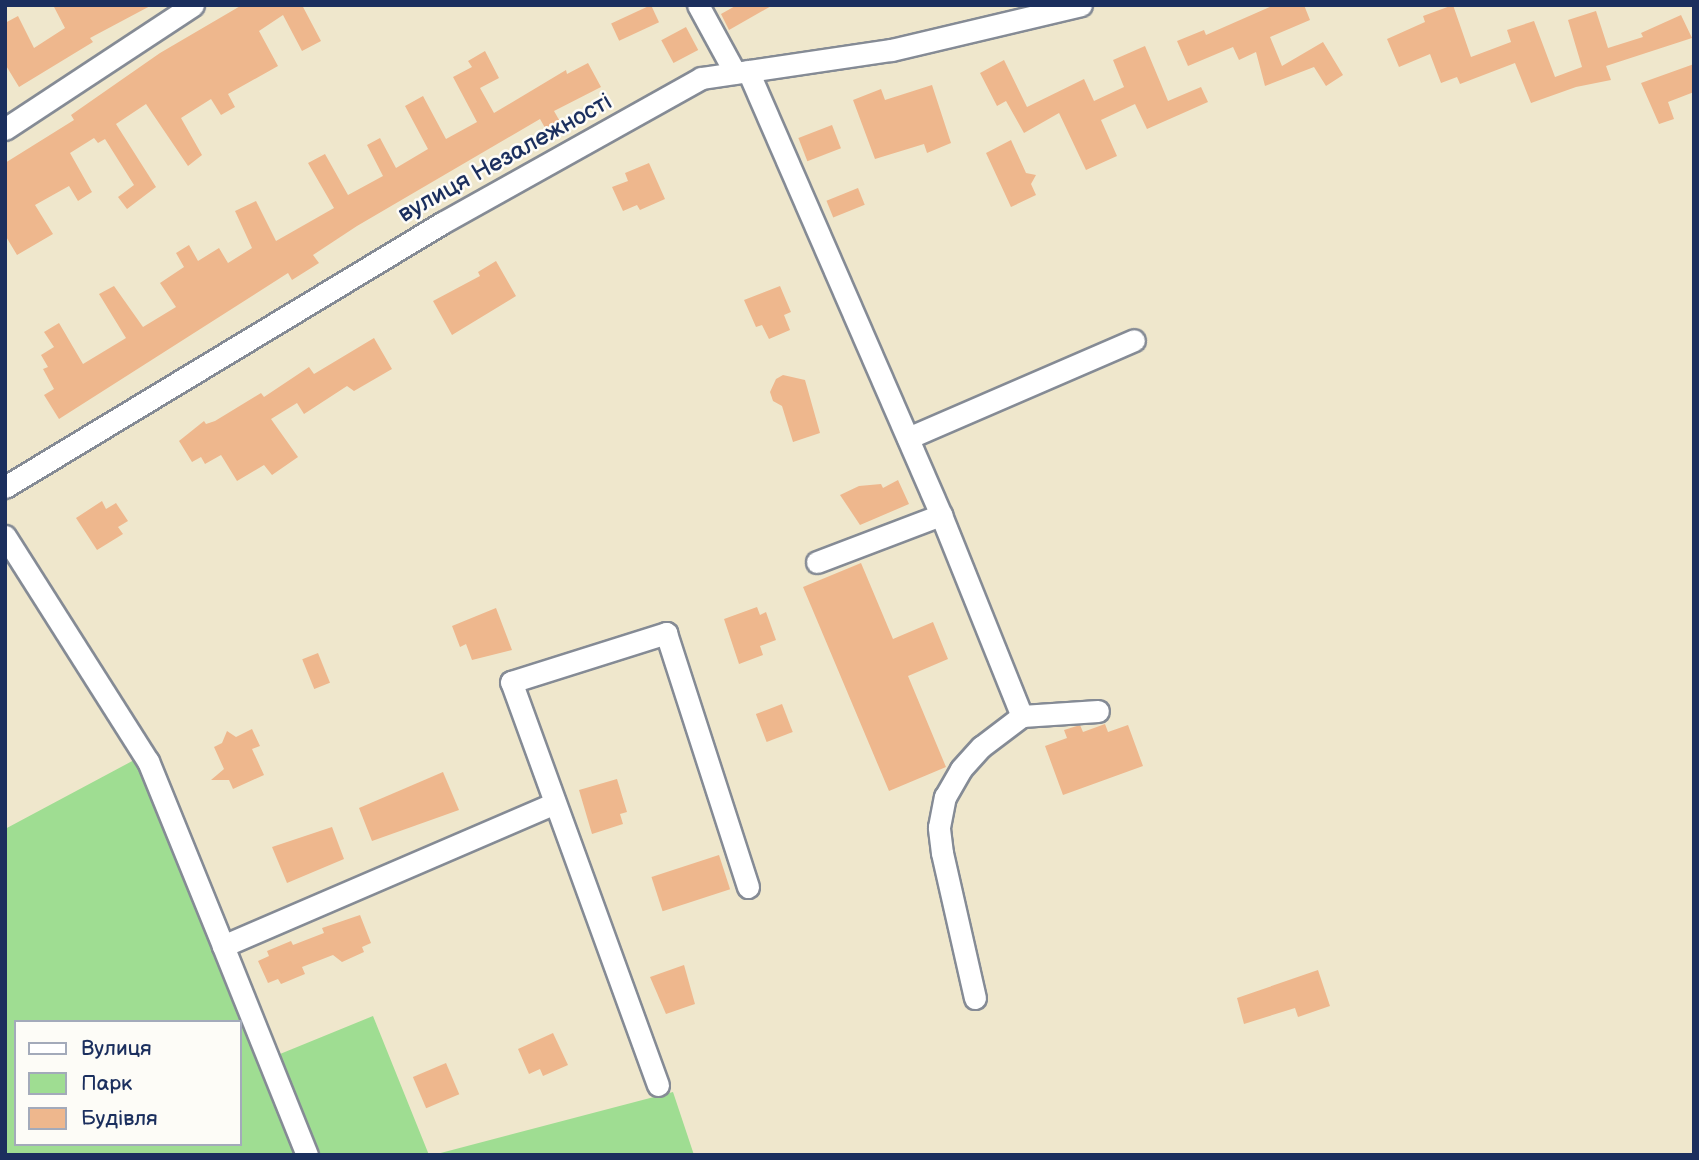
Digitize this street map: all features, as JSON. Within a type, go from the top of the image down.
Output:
[{"type":"street","points":[[5,129],[193,5]]},
{"type":"street","points":[[698,5],[741,72],[908,438],[1022,716]]},
{"type":"street","name":"вулиця Незалежності","points":[[5,487],[442,223],[701,78],[891,51],[1082,5]]},
{"type":"street","points":[[908,438],[1134,340]]},
{"type":"street","points":[[817,562],[941,515]]},
{"type":"street","points":[[5,536],[148,761],[307,1155]]},
{"type":"street","points":[[658,1085],[552,804],[511,682],[666,633],[748,887]]},
{"type":"street","points":[[975,998],[939,827],[945,797],[961,769],[1022,716],[1097,711]]},
{"type":"street","points":[[223,946],[552,804]]},
{"type":"green space","points":[[151,751],[280,1054],[373,1016],[429,1155],[5,1155],[5,829]]},
{"type":"green space","points":[[673,1092],[694,1155],[433,1155]]},
{"type":"building","points":[[53,5],[152,5],[90,38],[93,42],[19,87],[5,64],[5,23],[18,16],[34,48],[65,28]]},
{"type":"building","points":[[242,5],[302,5],[321,41],[302,51],[283,15],[259,31],[278,66],[228,94],[235,107],[221,115],[211,99],[181,118],[202,155],[188,166],[146,104],[116,124],[156,187],[127,209],[118,197],[134,185],[105,139],[98,143],[94,138],[70,153],[92,192],[78,201],[69,186],[35,205],[53,234],[17,255],[5,235],[5,163],[74,120],[71,115],[160,53]]},
{"type":"building","points":[[651,5],[659,22],[619,41],[611,24]]},
{"type":"building","points":[[737,5],[773,5],[729,30],[721,14]]},
{"type":"building","points":[[1274,5],[1304,5],[1310,20],[1270,37],[1282,66],[1323,42],[1343,75],[1326,86],[1314,67],[1265,86],[1256,52],[1239,60],[1233,47],[1188,66],[1177,41],[1204,30],[1206,35]]},
{"type":"building","points":[[1453,5],[1471,57],[1511,42],[1507,30],[1534,21],[1555,77],[1582,67],[1568,20],[1596,11],[1608,48],[1643,37],[1641,33],[1681,15],[1692,38],[1606,66],[1611,80],[1576,87],[1531,103],[1515,63],[1460,84],[1457,77],[1441,83],[1430,54],[1399,67],[1387,39],[1425,22],[1423,16]]},
{"type":"building","points":[[686,27],[698,50],[673,63],[661,40]]},
{"type":"building","points":[[1145,46],[1168,101],[1201,87],[1208,102],[1147,129],[1135,104],[1101,120],[1117,156],[1086,170],[1059,113],[1024,133],[1006,101],[997,106],[980,73],[1004,60],[1027,107],[1084,79],[1094,101],[1124,87],[1113,60]]},
{"type":"building","points":[[485,51],[499,78],[480,88],[494,113],[566,70],[567,74],[588,63],[601,87],[554,111],[566,132],[552,140],[540,119],[357,226],[313,255],[319,263],[292,280],[288,273],[59,419],[44,395],[54,389],[43,369],[48,367],[41,355],[54,347],[44,332],[59,323],[83,364],[126,338],[99,294],[114,286],[143,327],[176,307],[160,283],[184,267],[176,253],[189,245],[198,261],[219,248],[228,263],[252,248],[235,211],[256,201],[276,241],[334,208],[308,163],[325,154],[348,195],[383,176],[367,145],[380,138],[396,168],[428,149],[405,106],[423,96],[446,139],[477,122],[453,77],[472,67],[468,61]]},
{"type":"building","points":[[1694,64],[1694,92],[1668,102],[1674,119],[1659,124],[1641,83]]},
{"type":"building","points":[[932,85],[951,143],[927,153],[924,144],[875,159],[853,100],[881,89],[885,100]]},
{"type":"building","points":[[832,125],[841,148],[807,161],[798,138]]},
{"type":"building","points":[[1011,140],[1026,173],[1036,175],[1031,184],[1036,195],[1011,207],[986,153]]},
{"type":"building","points":[[649,163],[665,199],[640,210],[637,205],[623,211],[612,187],[628,181],[625,173]]},
{"type":"building","points":[[858,188],[865,205],[833,217],[826,201]]},
{"type":"building","points":[[496,261],[516,296],[452,335],[433,301],[480,276],[478,272]]},
{"type":"building","points":[[780,286],[791,312],[784,315],[790,330],[769,339],[762,325],[756,327],[744,300]]},
{"type":"building","points":[[374,338],[392,369],[354,391],[347,386],[304,414],[297,403],[271,419],[298,457],[272,475],[264,465],[237,481],[221,455],[205,464],[201,457],[192,462],[179,441],[204,421],[206,424],[215,421],[261,393],[264,397],[309,367],[314,374]]},
{"type":"building","points":[[783,375],[805,380],[820,433],[793,442],[782,406],[773,401],[770,392],[776,379]]},
{"type":"building","points":[[898,480],[909,504],[860,525],[840,495],[859,486],[881,484],[883,488]]},
{"type":"building","points":[[102,501],[106,509],[116,503],[128,521],[118,527],[123,534],[97,550],[76,518]]},
{"type":"building","points":[[861,563],[893,639],[933,622],[948,659],[908,676],[946,767],[889,791],[803,587]]},
{"type":"building","points":[[757,607],[760,615],[766,612],[776,640],[760,646],[763,655],[739,664],[724,619]]},
{"type":"building","points":[[496,608],[512,650],[472,660],[466,644],[460,647],[452,626]]},
{"type":"building","points":[[318,653],[330,683],[314,689],[302,659]]},
{"type":"building","points":[[782,704],[793,732],[767,742],[756,714]]},
{"type":"building","points":[[1105,724],[1108,732],[1128,725],[1143,766],[1063,795],[1045,746],[1067,738],[1064,730],[1080,725],[1083,732]]},
{"type":"building","points":[[252,729],[260,746],[252,749],[264,775],[233,789],[229,780],[211,780],[224,769],[214,747],[222,743],[227,731],[236,737]]},
{"type":"building","points":[[443,772],[459,810],[372,841],[359,808]]},
{"type":"building","points":[[617,779],[627,812],[620,814],[623,824],[592,834],[579,790]]},
{"type":"building","points":[[332,827],[344,859],[287,883],[272,847]]},
{"type":"building","points":[[719,855],[730,889],[663,911],[651,877]]},
{"type":"building","points":[[360,915],[371,943],[362,947],[364,952],[342,962],[333,955],[302,967],[305,974],[281,984],[278,979],[268,983],[258,961],[269,956],[267,951],[291,941],[293,945],[324,933],[322,928]]},
{"type":"building","points":[[684,965],[695,1004],[666,1014],[650,977]]},
{"type":"building","points":[[1318,970],[1330,1006],[1298,1017],[1295,1008],[1244,1024],[1237,998]]},
{"type":"building","points":[[553,1033],[568,1065],[543,1076],[540,1069],[529,1074],[518,1049]]},
{"type":"building","points":[[446,1063],[459,1094],[426,1108],[413,1077]]}]
